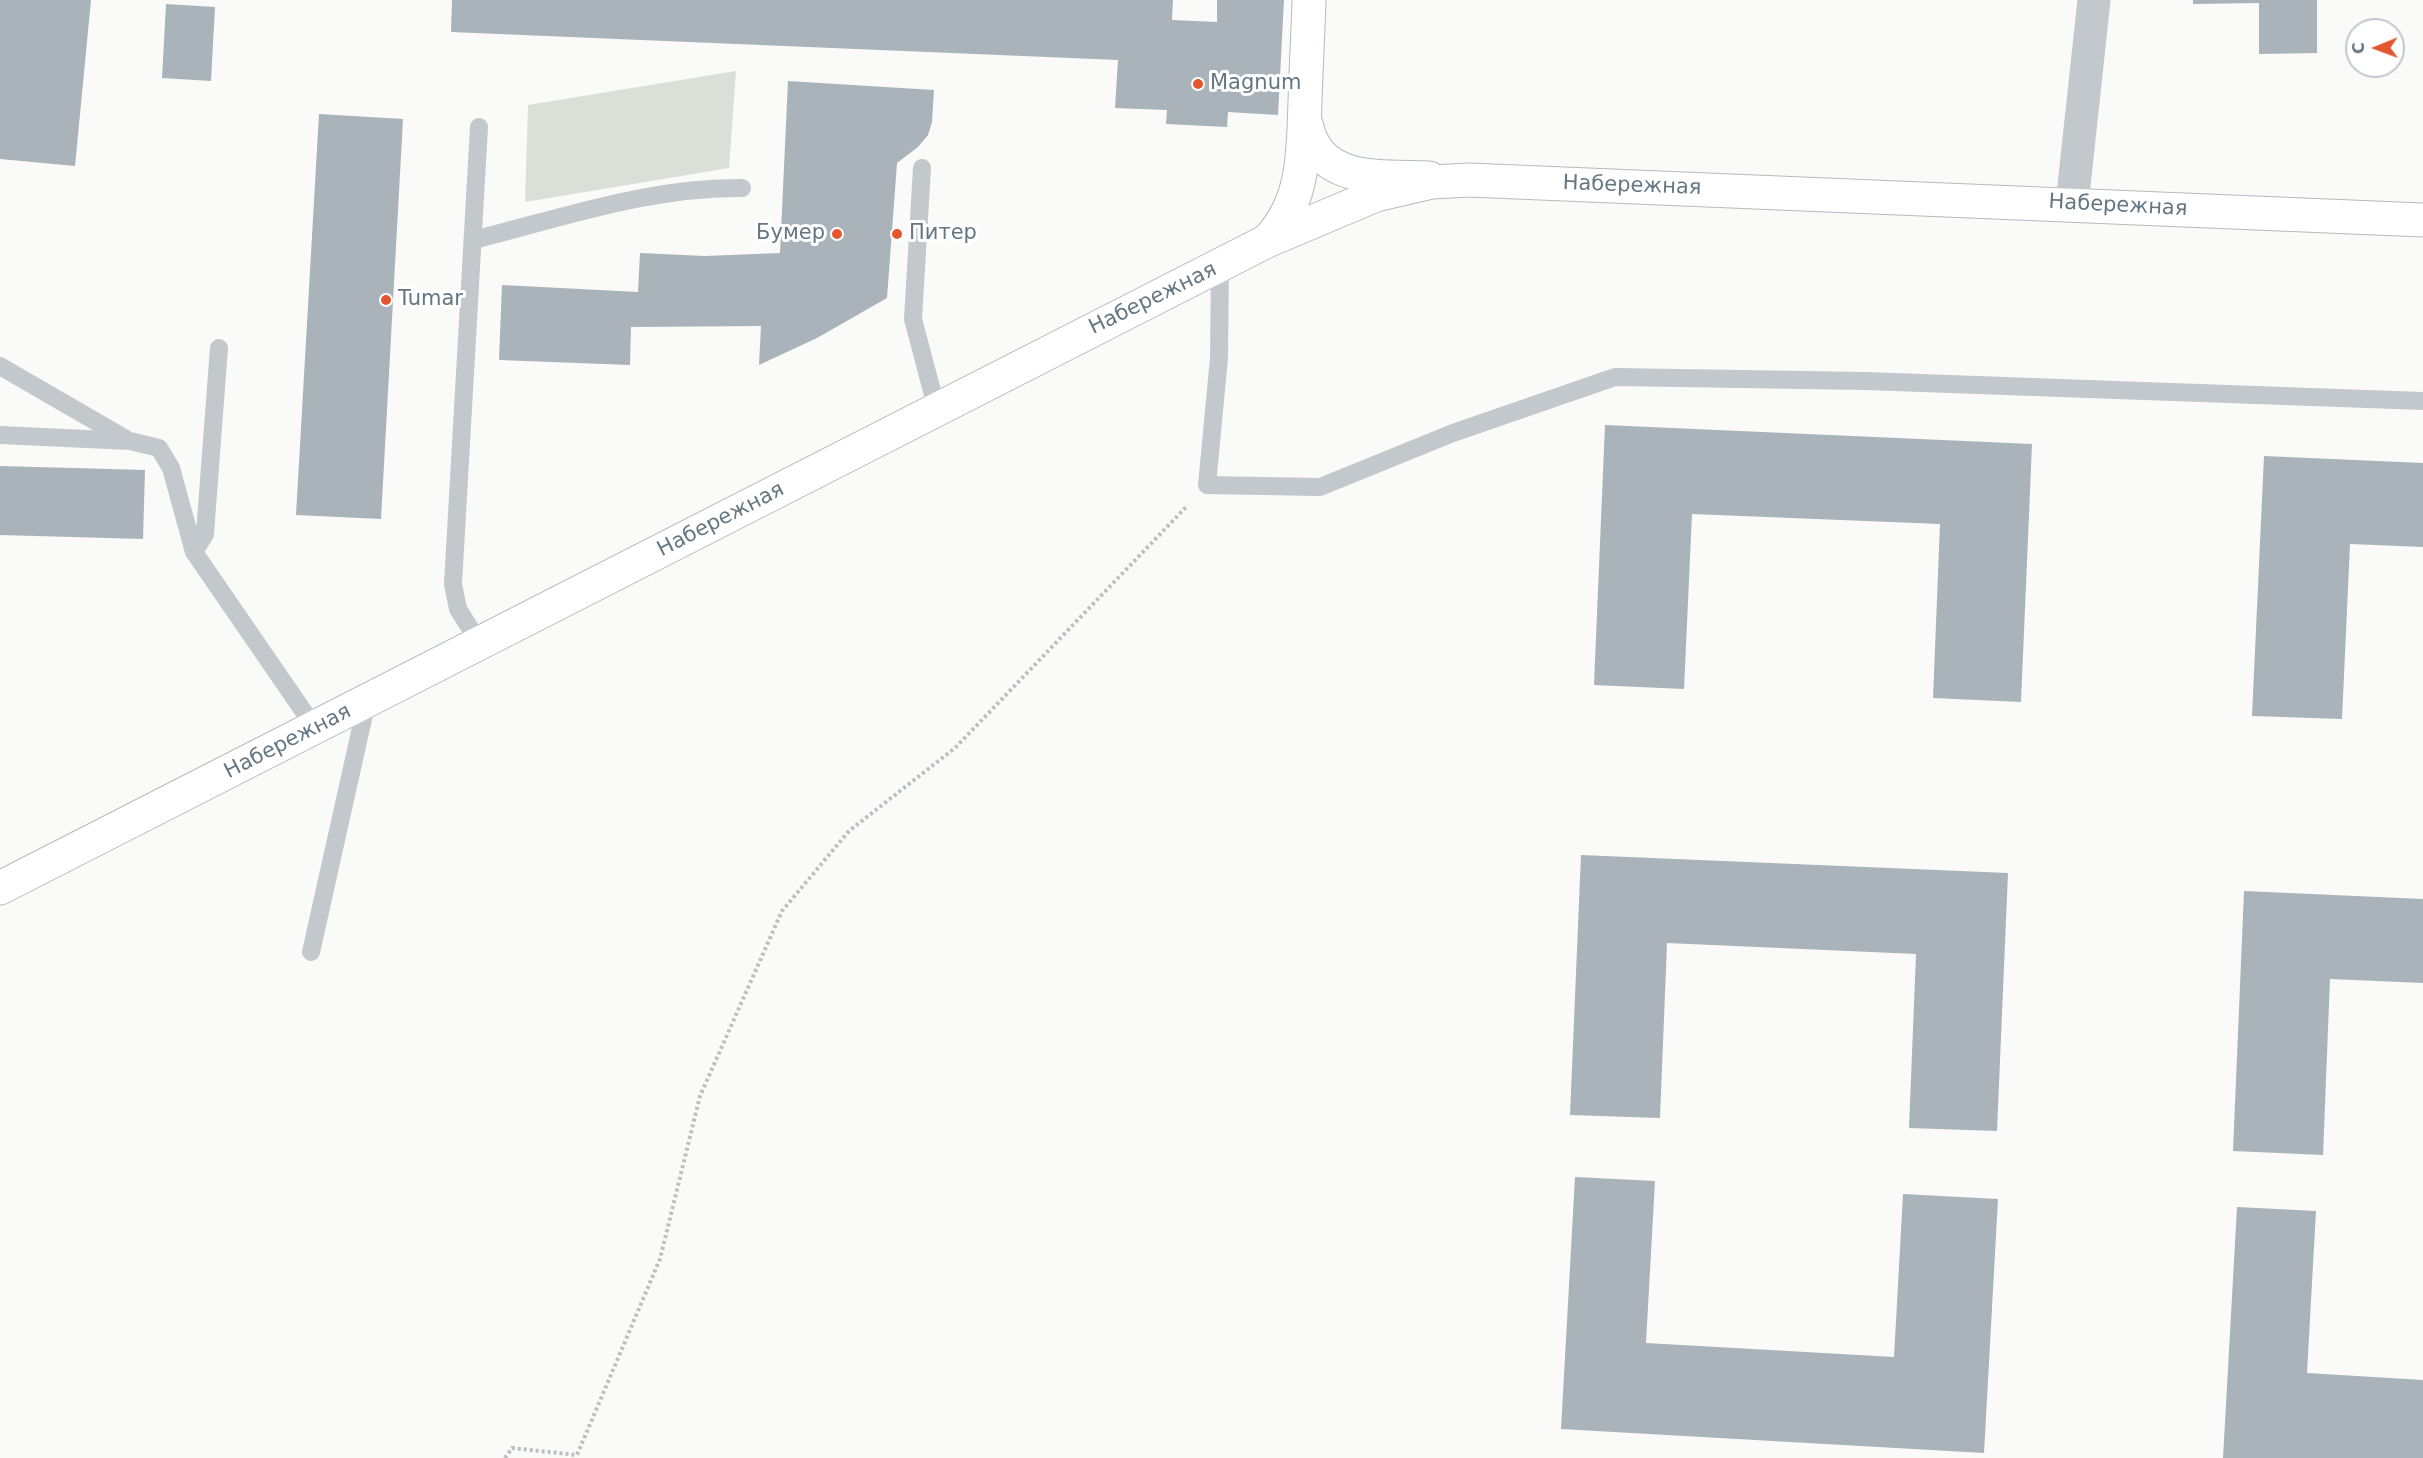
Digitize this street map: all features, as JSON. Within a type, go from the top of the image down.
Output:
[{"type":"main road","points":[[1267,241],[1286,218],[1297,190],[1303,157],[1309,0]]},
{"type":"main road","points":[[1304,116],[1315,150],[1336,168],[1374,176],[1469,180]]},
{"type":"main road","name":"Набережная","points":[[0,888],[1267,241],[1376,195],[1432,182],[1469,180],[2423,220]]},
{"type":"street","points":[[2073,204],[2094,0]]},
{"type":"lane","points":[[479,127],[453,584],[458,609],[480,644]]},
{"type":"lane","points":[[922,168],[913,319],[937,410]]},
{"type":"lane","points":[[472,240],[650,194],[702,188],[742,188]]},
{"type":"lane","points":[[1220,267],[1219,358],[1207,485],[1320,488],[1453,433],[1615,377],[1866,381],[2423,401]]},
{"type":"lane","points":[[194,552],[206,527],[219,348]]},
{"type":"lane","points":[[0,366],[130,441]]},
{"type":"lane","points":[[0,435],[130,441],[152,444],[164,453],[171,468],[194,552],[315,728]]},
{"type":"lane","points":[[312,952],[367,701]]},
{"type":"path","points":[[505,1458],[512,1448],[577,1456],[660,1259],[699,1096],[782,911],[849,831],[955,748],[1207,485]]},
{"type":"shaded area","points":[[736,71],[729,168],[525,202],[528,105]]},
{"type":"building","points":[[0,0],[91,0],[75,166],[0,159]]},
{"type":"building","points":[[452,0],[1173,0],[1172,20],[1217,22],[1217,0],[1284,0],[1278,115],[1228,112],[1227,127],[1166,124],[1167,110],[1115,108],[1118,60],[451,32]]},
{"type":"building","points":[[2193,0],[2317,0],[2317,53],[2259,54],[2259,3],[2193,4]]},
{"type":"building","points":[[166,4],[215,7],[211,81],[162,78]]},
{"type":"building","name":"Бумер","points":[[788,81],[934,90],[932,122],[928,135],[918,147],[897,163],[887,298],[817,338],[759,365],[761,326],[631,327],[630,365],[499,360],[502,285],[638,292],[640,253],[705,256],[780,253]]},
{"type":"building","points":[[319,114],[403,119],[381,519],[296,515]]},
{"type":"building","points":[[1605,425],[2032,444],[2021,702],[1933,698],[1940,524],[1692,514],[1684,689],[1594,685]]},
{"type":"building","points":[[2264,456],[2423,463],[2423,547],[2350,544],[2342,719],[2252,716]]},
{"type":"building","points":[[0,466],[145,470],[143,539],[0,535]]},
{"type":"building","points":[[1581,855],[2008,873],[1997,1131],[1909,1128],[1916,954],[1667,943],[1660,1118],[1570,1115]]},
{"type":"building","points":[[2244,891],[2423,899],[2423,983],[2330,979],[2323,1155],[2233,1151]]},
{"type":"building","points":[[1575,1177],[1655,1181],[1646,1343],[1894,1357],[1903,1194],[1998,1199],[1984,1453],[1561,1429]]},
{"type":"building","points":[[2237,1207],[2316,1211],[2307,1373],[2423,1380],[2423,1458],[2223,1458]]},
{"type":"place","name":"Magnum","points":[[1198,84]]},
{"type":"place","name":"Бумер","points":[[837,234]]},
{"type":"place","name":"Питер","points":[[897,234]]},
{"type":"place","name":"Tumar","points":[[386,300]]}]
